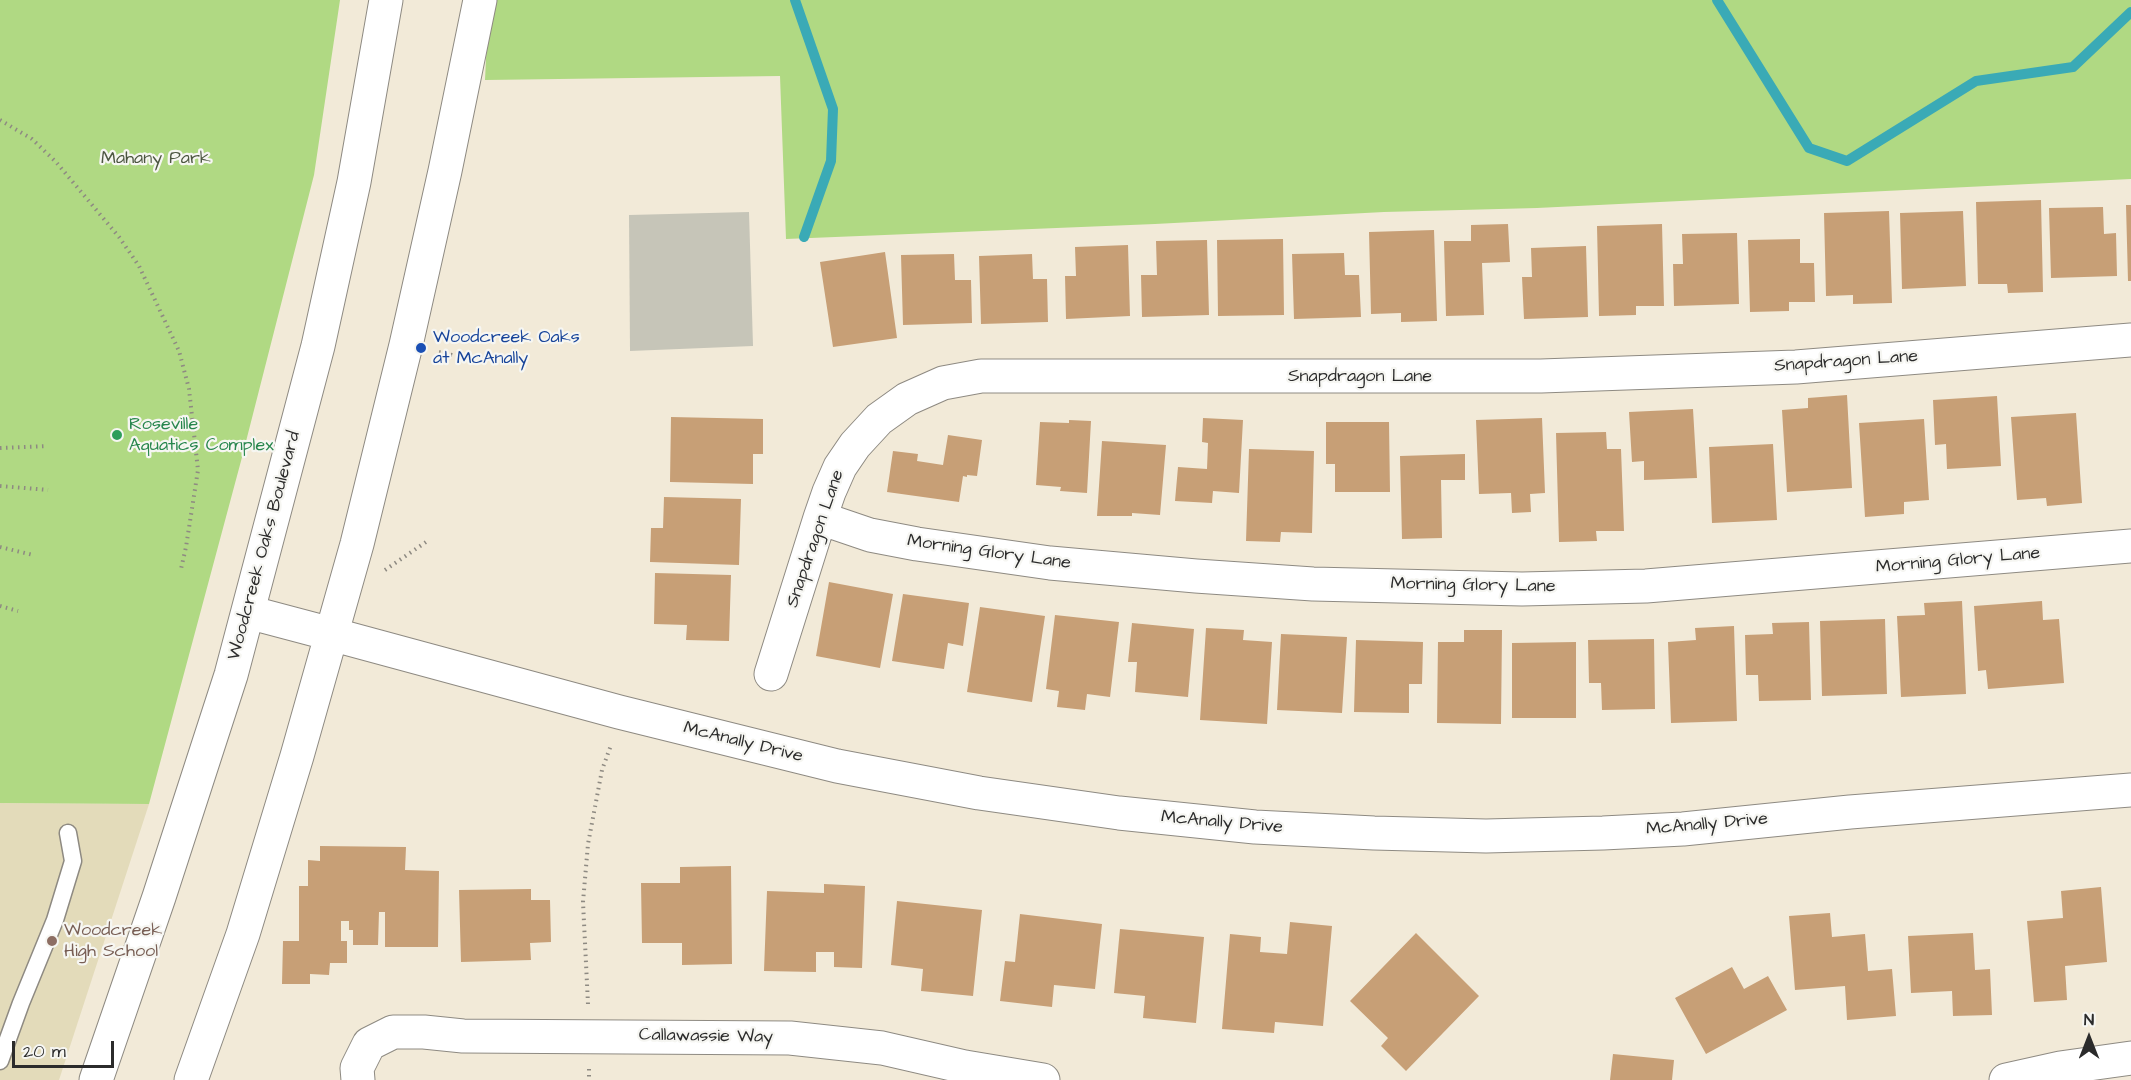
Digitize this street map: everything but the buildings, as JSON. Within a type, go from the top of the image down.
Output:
[{"type":"street","name":"Woodcreek Oaks Boulevard","points":[[96,1080],[137,965],[217,721],[248,612],[323,322],[354,182],[386,0]]},
{"type":"street","points":[[191,1080],[243,934],[297,756],[357,544],[409,333],[448,160],[480,0]]},
{"type":"street","name":"Snapdragon Lane","points":[[771,674],[820,518],[840,467],[855,445],[879,419],[907,399],[943,383],[981,376],[1541,376],[1796,366],[2131,340]]},
{"type":"street","name":"Morning Glory Lane","points":[[820,518],[870,534],[1050,563],[1313,584],[1522,589],[1658,585],[2131,546]]},
{"type":"street","name":"McAnally Drive","points":[[248,612],[619,712],[837,766],[979,793],[1119,813],[1255,827],[1486,836],[1603,833],[1683,829],[1850,812],[2131,790]]},
{"type":"street","name":"Callawassie Way","points":[[358,1080],[357,1068],[369,1044],[393,1032],[463,1036],[790,1038],[882,1048],[965,1067],[1043,1080]]},
{"type":"street","points":[[2006,1080],[2060,1068],[2131,1058]]},
{"type":"lane","points":[[0,1061],[55,920],[73,861],[68,833]]},
{"type":"path","points":[[0,120],[32,139],[56,162],[119,237],[139,266],[179,351],[189,389],[198,470],[181,569]]},
{"type":"path","points":[[0,448],[47,446]]},
{"type":"path","points":[[0,486],[48,490]]},
{"type":"path","points":[[383,571],[429,540]]},
{"type":"path","points":[[0,547],[33,555]]},
{"type":"path","points":[[0,606],[18,611]]},
{"type":"path","points":[[589,1080],[590,1036],[584,902],[588,844],[602,770],[609,755],[619,712]]},
{"type":"shaded area","points":[[749,212],[753,346],[630,351],[629,215]]},
{"type":"shaded area","name":"Woodcreek High School","points":[[0,803],[149,804],[59,1080],[0,1080]]},
{"type":"green space","name":"Mahany Park","points":[[0,0],[340,0],[314,175],[241,461],[149,804],[0,803]]},
{"type":"green space","points":[[491,0],[2131,0],[2131,179],[1537,208],[1384,212],[786,239],[780,76],[485,80]]},
{"type":"waterway","points":[[795,0],[833,109],[831,161],[804,237]]},
{"type":"waterway","points":[[1717,0],[1809,148],[1847,161],[1976,81],[2073,67],[2131,12]]},
{"type":"place","name":"Woodcreek Oaks at McAnally","points":[[421,348]]},
{"type":"place","name":"Roseville Aquatics Complex","points":[[117,435]]},
{"type":"place","name":"Woodcreek High School","points":[[52,941]]}]
